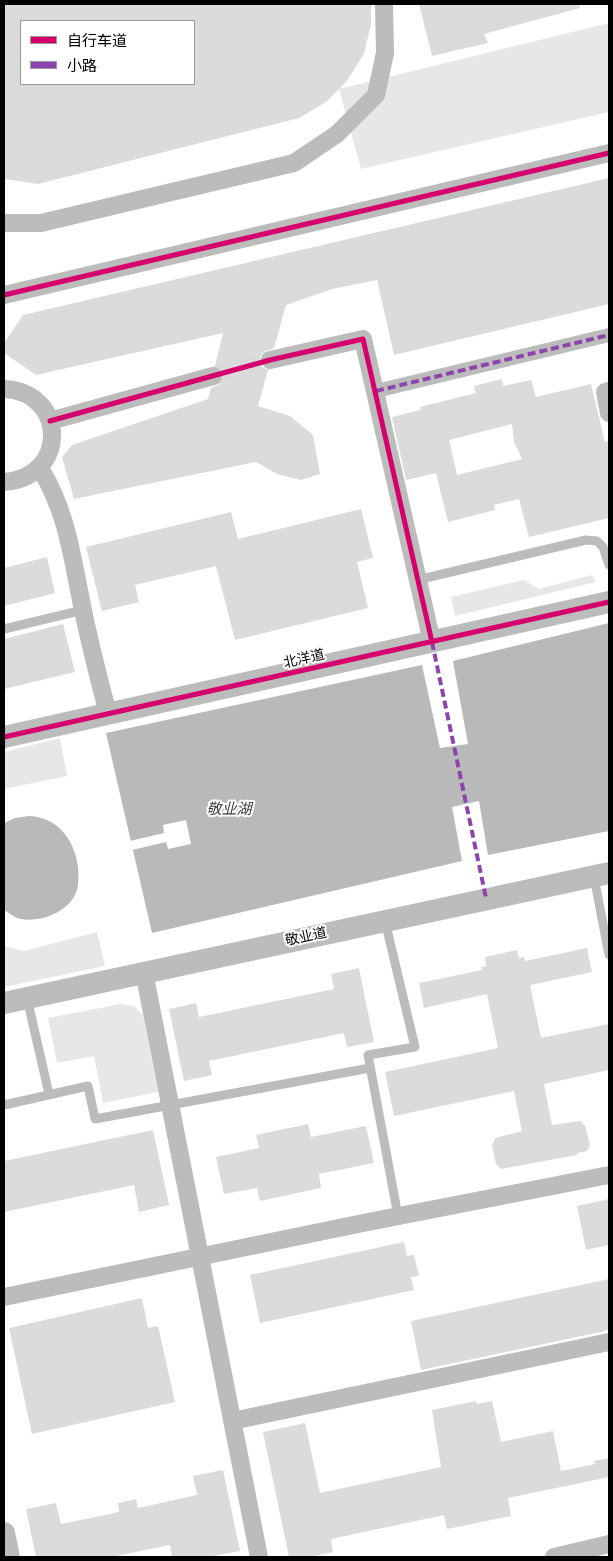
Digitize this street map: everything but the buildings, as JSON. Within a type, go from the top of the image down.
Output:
[{"type":"street","points":[[4,223],[41,223],[294,163],[337,134],[376,95],[385,53],[384,4]]},
{"type":"street","points":[[4,295],[609,152]]},
{"type":"street","points":[[376,391],[609,335]]},
{"type":"street","points":[[270,360],[363,339],[432,642]]},
{"type":"street","points":[[50,421],[213,376]]},
{"type":"street","points":[[4,389],[20,391],[33,398],[43,408],[50,421],[53,437],[49,454],[40,468],[16,482],[4,482]]},
{"type":"street","points":[[609,391],[604,392],[609,413]]},
{"type":"street","points":[[40,468],[60,505],[69,534],[83,610],[108,714]]},
{"type":"street","name":"北洋道","points":[[4,737],[609,602]]},
{"type":"street","name":"敬业道","points":[[4,1003],[602,874]]},
{"type":"street","points":[[144,972],[172,1106],[259,1557]]},
{"type":"street","points":[[4,1297],[398,1216],[609,1175]]},
{"type":"street","points":[[232,1421],[609,1342]]},
{"type":"street","points":[[4,1533],[9,1557]]},
{"type":"street","points":[[554,1557],[609,1544]]},
{"type":"lane","points":[[417,580],[586,540],[597,540],[603,547],[609,566]]},
{"type":"lane","points":[[4,629],[83,610]]},
{"type":"lane","points":[[602,874],[609,955]]},
{"type":"lane","points":[[385,920],[415,1047],[368,1055],[398,1216]]},
{"type":"lane","points":[[27,998],[49,1094]]},
{"type":"lane","points":[[4,1105],[88,1086],[95,1119],[370,1068]]},
{"type":"shaded area","points":[[609,23],[609,112],[361,169],[339,89]]},
{"type":"shaded area","points":[[592,575],[596,582],[455,616],[451,597],[524,580],[539,589]]},
{"type":"shaded area","points":[[60,738],[67,776],[4,789],[4,752]]},
{"type":"shaded area","points":[[97,932],[105,966],[4,987],[4,946],[24,951]]},
{"type":"shaded area","points":[[121,1004],[134,1006],[143,1015],[158,1092],[103,1103],[94,1056],[57,1063],[48,1018]]},
{"type":"water","name":"敬业湖","points":[[609,623],[609,831],[488,855],[479,801],[452,807],[462,861],[152,933],[106,733],[422,665],[440,748],[468,744],[453,661]]},
{"type":"water","points":[[29,816],[41,818],[52,823],[68,839],[77,860],[78,885],[76,894],[64,908],[47,917],[29,920],[17,918],[4,910],[4,823],[15,818]]},
{"type":"pier","points":[[186,820],[191,844],[168,849],[166,842],[132,850],[130,841],[164,833],[163,825]]},
{"type":"tunnel","points":[[213,376],[270,360]]},
{"type":"marked path","points":[[376,391],[609,335]]},
{"type":"marked path","points":[[432,642],[486,898]]},
{"type":"cycle path","points":[[4,295],[609,153]]},
{"type":"cycle path","points":[[50,421],[270,360],[363,339],[432,642]]},
{"type":"cycle path","points":[[4,737],[609,602]]}]
